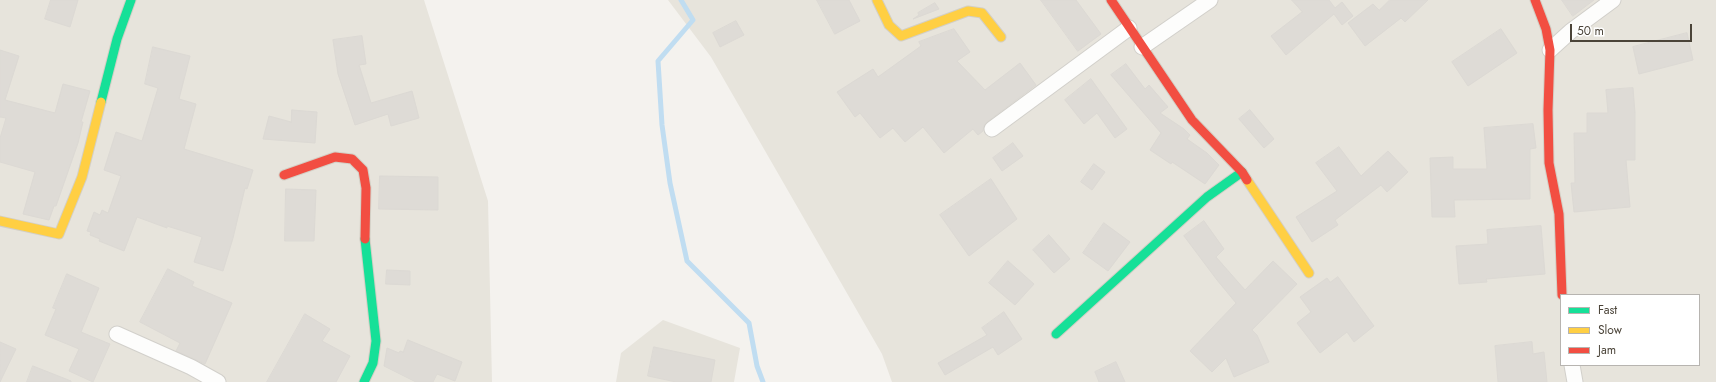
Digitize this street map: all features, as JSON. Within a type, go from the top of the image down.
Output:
[{"type":"street","points":[[0,221],[59,234],[82,177],[118,40],[131,0]]},
{"type":"street","points":[[877,0],[889,25],[901,36],[968,11],[982,13],[1001,37]]},
{"type":"street","points":[[1111,0],[1192,120],[1242,172],[1309,273]]},
{"type":"street","points":[[1142,47],[1210,0]]},
{"type":"street","points":[[1535,0],[1546,29],[1550,50],[1548,110],[1549,163],[1559,214],[1562,294]]},
{"type":"street","points":[[1550,50],[1571,31],[1613,0]]},
{"type":"street","points":[[992,129],[1129,28]]},
{"type":"street","points":[[284,175],[335,157],[352,159],[363,170],[366,188],[365,238],[376,340],[373,363],[364,382]]},
{"type":"street","points":[[1056,334],[1207,197],[1242,172]]},
{"type":"street","points":[[116,334],[191,367],[218,382]]},
{"type":"street","points":[[1572,366],[1575,382]]},
{"type":"shaded area","points":[[0,0],[424,0],[488,201],[492,382],[0,382]]},
{"type":"shaded area","points":[[668,0],[1716,0],[1716,382],[892,382],[882,354],[711,57]]},
{"type":"shaded area","points":[[663,320],[740,348],[734,382],[616,382],[621,353]]},
{"type":"building","points":[[51,0],[78,0],[70,27],[45,19]]},
{"type":"building","points":[[817,0],[849,0],[860,21],[835,34]]},
{"type":"building","points":[[1041,0],[1076,0],[1101,34],[1078,51]]},
{"type":"building","points":[[1292,0],[1329,0],[1335,8],[1342,2],[1353,16],[1342,25],[1334,14],[1286,55],[1271,36],[1302,12]]},
{"type":"building","points":[[1390,0],[1428,0],[1405,22],[1401,18],[1365,46],[1348,23],[1373,4],[1379,10]]},
{"type":"building","points":[[1562,0],[1594,0],[1573,16]]},
{"type":"building","points":[[935,3],[939,9],[913,19],[919,15],[918,13]]},
{"type":"building","points":[[736,21],[744,35],[720,47],[713,33]]},
{"type":"building","points":[[954,29],[970,52],[957,61],[985,90],[1020,63],[1036,85],[987,122],[983,131],[978,135],[973,129],[944,153],[923,127],[905,142],[893,128],[880,138],[860,113],[855,117],[837,92],[873,69],[878,77],[921,46],[919,42]]},
{"type":"building","points":[[1501,29],[1517,53],[1468,86],[1452,62]]},
{"type":"building","points":[[1687,33],[1693,60],[1639,74],[1633,47]]},
{"type":"building","points":[[362,36],[366,64],[359,65],[371,103],[412,91],[419,118],[391,126],[388,114],[355,125],[338,74],[333,40]]},
{"type":"building","points":[[153,47],[190,56],[179,99],[196,104],[184,149],[253,170],[247,189],[245,188],[233,238],[223,271],[194,262],[202,237],[167,226],[167,228],[137,217],[124,251],[99,241],[100,239],[90,235],[91,232],[87,231],[94,212],[100,215],[102,210],[108,213],[121,176],[104,170],[116,132],[142,141],[158,88],[145,84]]},
{"type":"building","points":[[0,50],[19,56],[5,100],[55,113],[63,84],[90,91],[81,122],[83,122],[78,143],[56,206],[54,206],[49,220],[23,214],[35,172],[0,162],[0,138],[6,118],[0,117]]},
{"type":"building","points":[[1126,64],[1145,89],[1149,85],[1168,107],[1160,113],[1184,129],[1190,135],[1187,139],[1207,153],[1219,165],[1205,184],[1172,162],[1171,164],[1150,150],[1161,133],[1111,75]]},
{"type":"building","points":[[1091,79],[1127,129],[1115,138],[1097,113],[1084,124],[1065,100]]},
{"type":"building","points":[[1633,88],[1635,113],[1635,160],[1626,160],[1630,207],[1574,212],[1571,183],[1575,183],[1574,133],[1587,133],[1587,113],[1608,113],[1606,90]]},
{"type":"building","points":[[292,110],[317,112],[315,143],[263,139],[269,116],[291,122]]},
{"type":"building","points":[[1250,110],[1274,139],[1264,148],[1239,119]]},
{"type":"building","points":[[1533,124],[1536,148],[1530,149],[1530,199],[1454,200],[1455,217],[1432,217],[1430,158],[1453,157],[1453,169],[1487,169],[1484,128]]},
{"type":"building","points":[[1013,143],[1023,156],[1002,171],[993,158]]},
{"type":"building","points":[[1339,147],[1361,176],[1388,151],[1408,172],[1387,192],[1381,185],[1335,220],[1338,225],[1312,242],[1296,217],[1337,191],[1316,163]]},
{"type":"building","points":[[1094,164],[1105,172],[1092,190],[1081,182]]},
{"type":"building","points":[[380,176],[438,177],[438,210],[379,209]]},
{"type":"building","points":[[991,179],[1017,219],[969,256],[940,215]]},
{"type":"building","points":[[286,189],[316,190],[314,241],[285,241]]},
{"type":"building","points":[[1204,221],[1224,249],[1216,257],[1245,290],[1273,261],[1297,284],[1252,330],[1257,335],[1269,362],[1234,377],[1226,358],[1212,372],[1190,351],[1236,303],[1184,236]]},
{"type":"building","points":[[1104,223],[1130,242],[1108,271],[1083,253]]},
{"type":"building","points":[[1541,226],[1545,274],[1486,279],[1487,282],[1459,284],[1456,246],[1488,244],[1487,230]]},
{"type":"building","points":[[1049,235],[1070,259],[1054,273],[1033,250]]},
{"type":"building","points":[[1008,261],[1034,284],[1015,305],[989,283]]},
{"type":"building","points":[[168,269],[194,282],[192,286],[232,303],[205,364],[176,351],[180,343],[140,322]]},
{"type":"building","points":[[387,270],[410,271],[410,285],[386,284]]},
{"type":"building","points":[[67,274],[99,288],[81,332],[110,344],[93,382],[69,371],[79,349],[45,335],[56,309],[53,308]]},
{"type":"building","points":[[1338,277],[1374,326],[1354,342],[1347,332],[1320,353],[1297,323],[1311,312],[1300,297],[1327,278],[1330,282]]},
{"type":"building","points":[[1004,312],[1022,339],[998,355],[993,347],[945,375],[938,363],[987,335],[982,328]]},
{"type":"building","points":[[305,314],[330,329],[322,341],[350,356],[336,382],[267,382]]},
{"type":"building","points":[[408,340],[462,362],[455,381],[437,374],[433,382],[416,382],[384,366],[387,348],[399,353],[400,351],[403,352]]},
{"type":"building","points":[[0,342],[16,349],[0,382]]},
{"type":"building","points":[[1532,342],[1533,354],[1544,352],[1547,382],[1498,382],[1495,346]]},
{"type":"building","points":[[654,347],[715,360],[711,382],[676,382],[648,376]]},
{"type":"building","points":[[1116,362],[1125,382],[1099,382],[1095,372]]},
{"type":"building","points":[[33,366],[71,381],[71,382],[27,382]]},
{"type":"waterway","points":[[681,0],[693,20],[658,61],[662,125],[670,183],[687,261],[749,323],[757,366],[763,382]]},
{"type":"traffic: fast","points":[[101,102],[117,39],[131,0]]},
{"type":"traffic: fast","points":[[1056,334],[1207,197],[1242,172]]},
{"type":"traffic: fast","points":[[364,382],[373,363],[376,341],[365,239]]},
{"type":"traffic: slow","points":[[877,0],[889,25],[901,36],[968,11],[982,13],[1001,37]]},
{"type":"traffic: slow","points":[[0,221],[59,234],[82,177],[101,102]]},
{"type":"traffic: slow","points":[[1247,180],[1309,273]]},
{"type":"traffic: jam","points":[[1111,0],[1192,120],[1242,172],[1247,180]]},
{"type":"traffic: jam","points":[[1535,0],[1546,29],[1550,50],[1548,110],[1549,163],[1559,214],[1562,294]]},
{"type":"traffic: jam","points":[[284,175],[335,157],[352,159],[363,170],[366,188],[365,239]]}]
